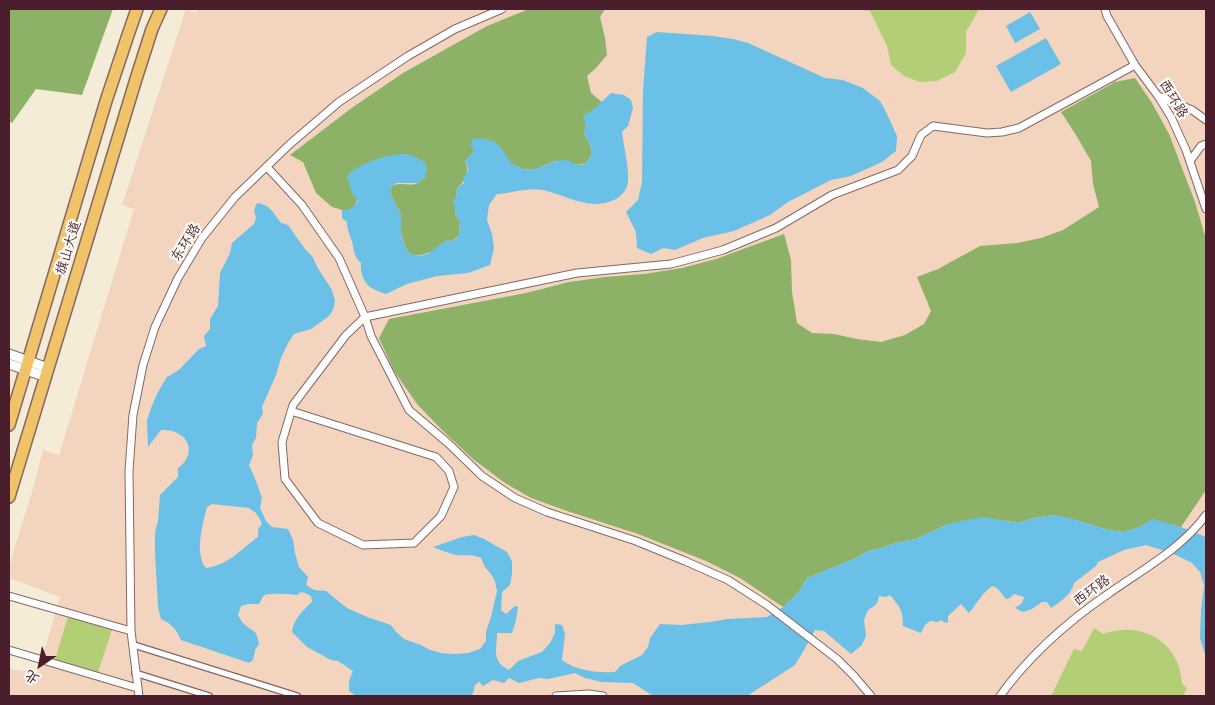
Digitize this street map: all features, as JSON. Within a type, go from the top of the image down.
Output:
[{"type":"highway","name":"旗山大道","points":[[9,424],[106,101],[137,9]]},
{"type":"highway","name":"旗山大道","points":[[9,496],[136,79],[152,29],[161,9]]},
{"type":"street","name":"东环路","points":[[138,692],[131,631],[129,471],[133,415],[143,365],[155,327],[178,278],[202,238],[235,197],[290,144],[332,108],[408,56],[455,29],[502,9]]},
{"type":"street","name":"西环路","points":[[1105,9],[1107,16],[1135,65],[1171,117],[1190,161],[1206,209]]},
{"type":"street","points":[[291,411],[436,457],[449,471],[454,487],[441,516],[414,543],[363,545],[318,523],[285,479],[282,442],[291,411],[293,405],[346,335],[366,317],[577,273],[671,264],[723,250],[776,228],[832,196],[898,170],[912,156],[921,135],[933,126],[987,134],[1019,128],[1135,65]]},
{"type":"street","points":[[1158,96],[1192,110],[1206,120]]},
{"type":"street","points":[[1190,161],[1201,146],[1206,144]]},
{"type":"street","points":[[267,167],[302,204],[339,258],[366,317],[371,336],[409,410],[449,444],[482,476],[515,498],[547,512],[636,541],[728,580],[767,605],[837,659],[871,696]]},
{"type":"street","points":[[9,354],[27,366]]},
{"type":"street","points":[[9,364],[27,366],[47,373]]},
{"type":"street","name":"西环路","points":[[1000,696],[1024,667],[1058,633],[1094,603],[1180,544],[1206,515]]},
{"type":"street","points":[[9,596],[131,631]]},
{"type":"street","points":[[134,645],[298,696]]},
{"type":"street","points":[[9,650],[138,692]]},
{"type":"street","points":[[135,673],[209,696]]},
{"type":"street","points":[[556,696],[589,694],[603,696]]},
{"type":"shaded area","points":[[186,9],[196,13],[198,9],[1206,9],[1206,696],[9,696],[9,669],[38,673],[60,597],[9,578],[9,566],[43,450],[59,455],[134,209],[122,205]]},
{"type":"green space","points":[[9,9],[113,9],[82,95],[36,89],[12,123],[9,121]]},
{"type":"green space","points":[[529,9],[605,9],[600,17],[607,55],[587,76],[591,93],[602,102],[592,112],[585,129],[584,134],[590,144],[592,154],[586,163],[577,165],[555,161],[534,170],[522,169],[474,151],[465,161],[466,176],[463,183],[457,188],[455,207],[456,217],[460,220],[459,236],[435,250],[419,255],[412,255],[406,249],[401,232],[401,215],[390,193],[392,186],[415,184],[425,177],[398,155],[376,160],[354,207],[349,210],[332,207],[316,193],[303,162],[290,155],[353,107],[403,73],[487,26]]},
{"type":"green space","points":[[857,9],[979,9],[966,32],[966,53],[955,72],[937,81],[920,82],[904,76],[891,65],[887,46],[870,11]]},
{"type":"green space","points":[[1135,78],[1152,103],[1169,134],[1195,202],[1206,239],[1206,490],[1181,527],[1152,520],[1140,527],[1123,532],[1108,530],[1053,515],[1018,523],[1001,520],[948,524],[916,539],[868,551],[856,558],[807,578],[798,593],[783,607],[740,578],[706,561],[638,534],[531,498],[505,483],[473,459],[417,404],[394,371],[379,338],[389,319],[526,293],[569,282],[682,268],[716,259],[784,234],[791,260],[792,292],[797,323],[812,333],[834,334],[881,342],[905,335],[924,324],[931,311],[917,277],[938,269],[980,246],[1017,243],[1041,238],[1063,230],[1099,207],[1093,184],[1091,161],[1061,112],[1115,82]]},
{"type":"green space","points":[[68,616],[112,629],[98,673],[55,660]]},
{"type":"green space","points":[[1094,628],[1103,634],[1118,630],[1132,630],[1156,638],[1174,656],[1180,669],[1182,684],[1187,688],[1183,696],[1051,696],[1074,649],[1082,651]]},
{"type":"water","points":[[1030,12],[1040,29],[1015,43],[1006,26]]},
{"type":"water","points":[[657,32],[713,36],[748,43],[825,78],[843,80],[863,88],[880,101],[886,112],[897,136],[896,151],[882,162],[851,176],[831,180],[788,202],[770,215],[734,231],[703,238],[675,250],[663,248],[651,254],[637,248],[636,232],[626,212],[638,200],[642,182],[643,90],[647,37]]},
{"type":"water","points":[[1046,38],[1061,64],[1011,92],[996,66]]},
{"type":"water","points":[[611,93],[624,95],[631,100],[633,108],[628,126],[622,132],[628,182],[625,190],[619,197],[605,203],[596,204],[578,201],[538,189],[497,194],[489,205],[487,220],[494,248],[490,265],[468,273],[437,276],[407,284],[386,294],[368,285],[362,273],[361,263],[355,254],[347,222],[342,218],[342,210],[352,208],[358,200],[353,195],[347,176],[358,167],[374,160],[399,154],[411,155],[425,162],[426,174],[419,183],[397,183],[392,186],[390,193],[401,215],[401,232],[406,249],[412,255],[420,256],[427,254],[447,240],[453,241],[459,236],[460,220],[456,217],[453,202],[456,197],[457,188],[464,183],[463,177],[468,172],[465,161],[474,151],[471,145],[473,139],[492,141],[498,145],[511,162],[523,169],[539,168],[564,160],[568,160],[576,165],[586,163],[592,154],[590,144],[584,134],[586,125],[583,116],[594,109]]},
{"type":"water","points":[[257,203],[262,204],[271,210],[281,223],[288,225],[312,256],[332,290],[335,301],[329,316],[311,329],[294,334],[281,358],[262,407],[263,414],[257,423],[256,438],[252,445],[253,455],[249,465],[262,498],[260,508],[266,521],[272,527],[288,529],[293,540],[299,567],[308,577],[306,585],[314,590],[326,591],[347,608],[391,625],[404,639],[430,650],[454,654],[468,653],[480,649],[486,641],[486,632],[497,591],[495,581],[481,558],[456,555],[433,547],[462,537],[474,535],[484,539],[507,552],[512,561],[510,585],[502,592],[501,610],[506,614],[515,606],[518,607],[512,633],[497,633],[496,654],[503,667],[509,670],[518,661],[542,652],[550,643],[555,633],[555,624],[562,625],[565,634],[562,660],[574,667],[602,672],[615,672],[620,666],[642,655],[648,647],[650,638],[660,624],[681,625],[728,619],[767,617],[783,607],[798,593],[807,578],[856,558],[868,551],[916,539],[948,524],[966,520],[983,517],[1018,523],[1053,515],[1108,530],[1123,532],[1140,527],[1152,519],[1181,527],[1206,537],[1206,658],[1200,638],[1204,585],[1200,572],[1192,563],[1174,554],[1146,545],[1124,550],[1098,562],[1096,566],[1074,583],[1071,591],[1065,598],[1051,608],[1047,602],[1042,602],[1032,609],[1023,612],[1015,608],[1022,603],[1024,597],[1014,594],[1006,599],[993,586],[969,613],[961,604],[948,616],[948,622],[945,623],[941,620],[938,622],[930,621],[925,625],[921,633],[903,626],[900,609],[890,595],[886,597],[879,596],[876,604],[868,610],[864,620],[866,636],[862,645],[851,654],[824,631],[815,630],[795,665],[747,696],[653,696],[633,683],[602,682],[585,678],[575,673],[519,683],[509,678],[504,683],[493,680],[483,686],[479,682],[475,685],[471,696],[356,696],[349,691],[349,681],[353,671],[338,661],[331,660],[307,647],[292,632],[296,619],[312,602],[311,596],[301,592],[297,595],[264,595],[259,604],[241,606],[238,615],[243,623],[255,633],[259,644],[255,650],[253,660],[249,663],[181,640],[173,627],[161,619],[158,607],[155,532],[160,495],[178,477],[178,468],[186,460],[189,450],[186,440],[182,436],[171,431],[161,430],[148,447],[147,420],[158,392],[167,377],[179,370],[199,349],[206,346],[204,336],[210,329],[210,319],[218,306],[220,273],[230,253],[232,243],[254,224],[256,218],[254,210]],"holes":[[[212,504],[249,508],[256,513],[262,523],[258,530],[258,537],[228,560],[206,568],[202,562],[200,547],[207,507]]]}]
